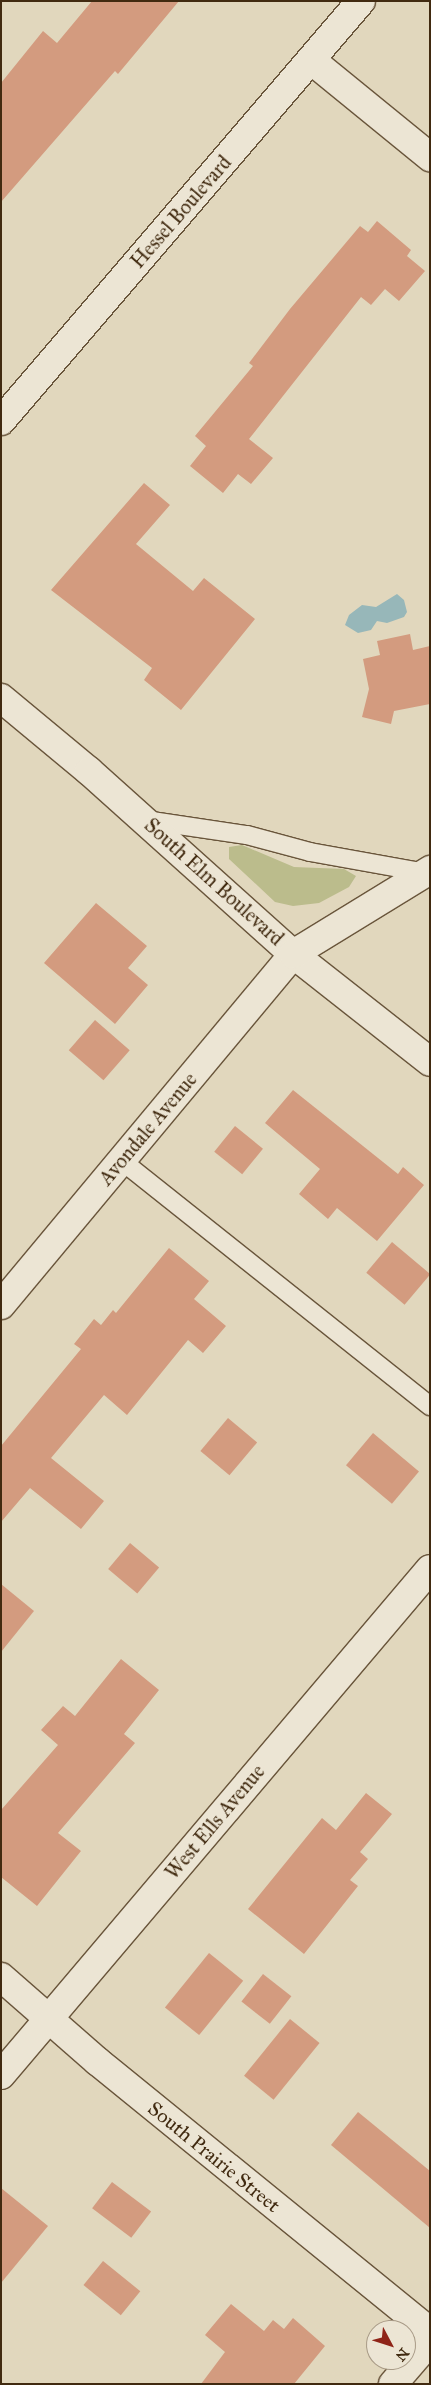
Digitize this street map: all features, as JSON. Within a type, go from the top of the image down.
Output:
[{"type":"street","name":"Hessel Boulevard","points":[[1,422],[361,1]]},
{"type":"street","points":[[311,60],[430,157]]},
{"type":"street","name":"South Elm Boulevard","points":[[1,698],[144,820],[293,954],[430,1062]]},
{"type":"street","name":"Avondale Avenue","points":[[1,1305],[293,954],[426,871]]},
{"type":"street","name":"West Ells Avenue","points":[[1,2075],[430,1569]]},
{"type":"street","name":"South Prairie Street","points":[[1,1977],[49,2019],[430,2332]]},
{"type":"street","points":[[393,2384],[430,2341]]},
{"type":"lane","points":[[144,820],[247,835],[310,852],[426,871]]},
{"type":"lane","points":[[122,1161],[430,1406]]},
{"type":"green space","points":[[242,845],[294,867],[344,869],[356,876],[349,887],[319,903],[293,906],[275,902],[229,859],[229,847]]},
{"type":"water","points":[[397,594],[404,600],[407,612],[404,617],[387,623],[377,621],[371,630],[358,633],[345,625],[349,615],[362,605],[376,607]]},
{"type":"building","points":[[92,1],[179,1],[118,74],[115,71],[1,202],[1,83],[43,31],[57,43]]},
{"type":"building","points":[[377,221],[411,250],[407,256],[425,271],[399,301],[385,289],[371,305],[361,297],[249,439],[273,458],[251,484],[238,474],[223,493],[190,466],[206,446],[195,436],[253,366],[249,363],[290,309],[360,226],[368,232]]},
{"type":"building","points":[[144,483],[170,505],[136,544],[193,591],[204,578],[255,619],[181,710],[144,680],[152,668],[51,590]]},
{"type":"building","points":[[410,634],[413,650],[430,646],[430,704],[394,711],[391,724],[362,717],[369,689],[363,659],[380,655],[377,641]]},
{"type":"building","points":[[96,903],[147,946],[128,968],[148,985],[115,1024],[44,963]]},
{"type":"building","points":[[95,1020],[130,1050],[103,1080],[69,1050]]},
{"type":"building","points":[[293,1090],[398,1174],[403,1167],[424,1185],[377,1241],[337,1208],[328,1219],[299,1194],[320,1169],[265,1123]]},
{"type":"building","points":[[235,1126],[263,1149],[242,1174],[214,1152]]},
{"type":"building","points":[[392,1242],[430,1274],[405,1305],[366,1273]]},
{"type":"building","points":[[169,1248],[209,1281],[194,1299],[226,1326],[203,1353],[188,1340],[127,1415],[104,1395],[51,1458],[104,1501],[81,1529],[30,1488],[1,1522],[1,1446],[81,1349],[74,1344],[94,1319],[101,1325],[113,1310],[116,1313]]},
{"type":"building","points":[[228,1418],[257,1442],[229,1475],[200,1451]]},
{"type":"building","points":[[373,1433],[419,1472],[392,1504],[346,1465]]},
{"type":"building","points":[[130,1543],[159,1567],[137,1593],[108,1569]]},
{"type":"building","points":[[1,1584],[34,1611],[1,1652]]},
{"type":"building","points":[[121,1659],[159,1690],[124,1734],[135,1743],[58,1833],[81,1851],[37,1906],[1,1877],[1,1810],[58,1745],[41,1730],[63,1706],[75,1716]]},
{"type":"building","points":[[366,1793],[392,1814],[360,1852],[368,1859],[350,1880],[358,1886],[304,1954],[248,1909],[322,1818],[336,1830]]},
{"type":"building","points":[[209,1953],[243,1981],[199,2035],[165,2007]]},
{"type":"building","points":[[263,1974],[291,1996],[270,2024],[241,2002]]},
{"type":"building","points":[[290,2019],[320,2043],[274,2100],[244,2076]]},
{"type":"building","points":[[358,2112],[430,2171],[430,2228],[331,2145]]},
{"type":"building","points":[[112,2182],[151,2211],[131,2238],[92,2208]]},
{"type":"building","points":[[1,2188],[48,2226],[1,2283]]},
{"type":"building","points":[[103,2261],[140,2291],[121,2315],[83,2285]]},
{"type":"building","points":[[231,2304],[264,2331],[273,2320],[284,2329],[293,2318],[325,2346],[294,2384],[201,2384],[225,2352],[205,2335]]}]
